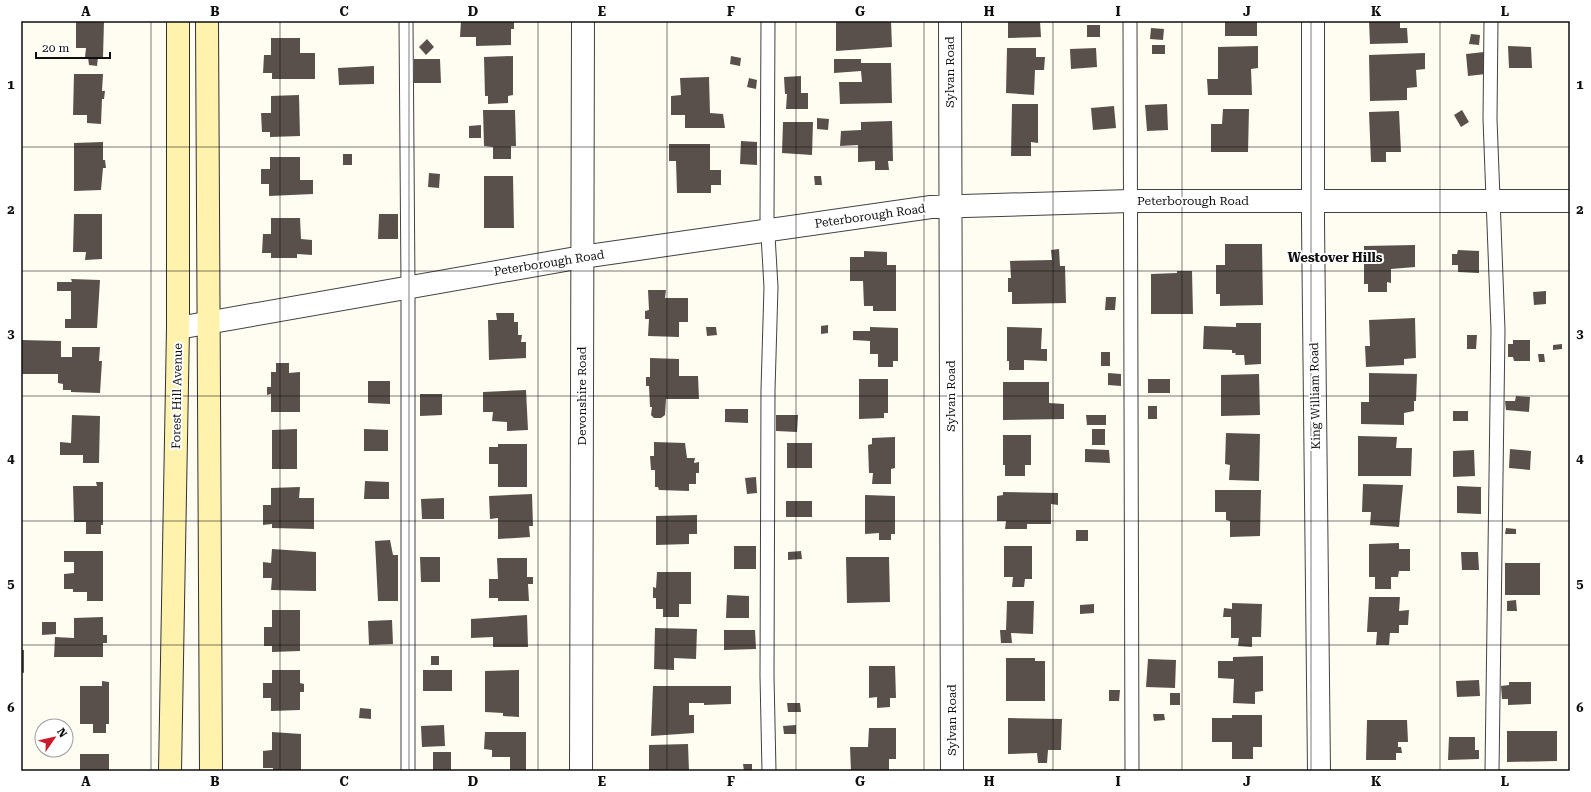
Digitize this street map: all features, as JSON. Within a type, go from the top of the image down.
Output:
[{"type":"main road","name":"Forest Hill Avenue","points":[[170,771],[178,328],[178,21]]},
{"type":"main road","points":[[207,21],[211,771]]},
{"type":"street","name":"Devonshire Road","points":[[581,771],[583,21]]},
{"type":"street","name":"Sylvan Road","points":[[950,21],[952,771]]},
{"type":"street","name":"King William Road","points":[[1313,21],[1313,202],[1319,771]]},
{"type":"street","name":"Peterborough Road","points":[[178,328],[582,258],[931,207],[1130,201],[1570,201]]},
{"type":"lane","points":[[406,21],[408,287],[408,771]]},
{"type":"lane","points":[[768,21],[768,230],[771,288],[768,390],[768,771]]},
{"type":"lane","points":[[1130,21],[1132,771]]},
{"type":"lane","points":[[1491,21],[1490,119],[1498,330],[1492,771]]},
{"type":"building","points":[[76,21],[104,21],[103,57],[98,57],[97,66],[89,65],[88,57],[85,57],[86,48],[76,48]]},
{"type":"building","points":[[461,21],[514,21],[514,29],[511,29],[511,45],[476,46],[476,37],[460,37]]},
{"type":"building","points":[[836,21],[891,21],[892,47],[836,51]]},
{"type":"building","points":[[1008,21],[1040,21],[1041,37],[1008,38]]},
{"type":"building","points":[[1225,21],[1257,21],[1257,36],[1225,36]]},
{"type":"building","points":[[1369,21],[1400,21],[1400,28],[1407,28],[1408,43],[1370,44]]},
{"type":"building","points":[[1087,25],[1100,25],[1100,37],[1087,37]]},
{"type":"building","points":[[1151,28],[1164,29],[1163,40],[1150,39]]},
{"type":"building","points":[[1471,34],[1480,35],[1479,45],[1469,44]]},
{"type":"building","points":[[271,38],[300,38],[300,53],[315,53],[315,79],[272,79],[272,73],[263,73],[264,55],[271,55]]},
{"type":"building","points":[[427,39],[434,47],[426,55],[419,47]]},
{"type":"building","points":[[1152,45],[1165,45],[1165,54],[1152,54]]},
{"type":"building","points":[[1258,46],[1258,68],[1251,69],[1252,95],[1208,95],[1207,79],[1218,79],[1218,47]]},
{"type":"building","points":[[1508,46],[1531,47],[1532,68],[1509,68]]},
{"type":"building","points":[[1007,48],[1036,48],[1036,57],[1045,57],[1044,70],[1035,70],[1034,95],[1006,93]]},
{"type":"building","points":[[1096,48],[1097,67],[1071,69],[1070,49]]},
{"type":"building","points":[[1484,52],[1486,74],[1468,76],[1466,54]]},
{"type":"building","points":[[1425,53],[1425,69],[1416,70],[1417,87],[1407,88],[1407,100],[1370,101],[1369,55]]},
{"type":"building","points":[[513,56],[513,95],[508,96],[508,103],[488,104],[488,96],[485,96],[484,57]]},
{"type":"building","points":[[731,56],[741,58],[740,66],[730,64]]},
{"type":"building","points":[[414,59],[440,59],[441,83],[414,83]]},
{"type":"building","points":[[834,59],[861,59],[861,63],[891,63],[892,103],[840,104],[839,82],[862,82],[861,71],[834,73]]},
{"type":"building","points":[[374,66],[374,84],[339,85],[338,68]]},
{"type":"building","points":[[74,74],[103,74],[102,91],[105,91],[104,99],[102,99],[101,124],[87,123],[87,115],[73,115]]},
{"type":"building","points":[[801,76],[801,93],[808,93],[808,109],[786,109],[787,94],[785,94],[784,77]]},
{"type":"building","points":[[709,77],[710,113],[723,114],[725,128],[685,128],[685,115],[671,115],[671,96],[681,95],[680,78]]},
{"type":"building","points":[[749,78],[757,80],[756,89],[747,87]]},
{"type":"building","points":[[299,95],[300,136],[270,137],[270,132],[262,132],[261,113],[271,113],[271,96]]},
{"type":"building","points":[[1012,104],[1038,104],[1038,143],[1031,142],[1031,156],[1011,156]]},
{"type":"building","points":[[1167,104],[1168,130],[1147,131],[1145,105]]},
{"type":"building","points":[[1114,106],[1116,128],[1093,130],[1091,108]]},
{"type":"building","points":[[1223,109],[1249,109],[1248,152],[1211,152],[1211,124],[1222,124]]},
{"type":"building","points":[[483,110],[515,110],[516,146],[511,146],[511,159],[493,159],[493,147],[484,146]]},
{"type":"building","points":[[1462,110],[1469,122],[1461,127],[1454,115]]},
{"type":"building","points":[[1399,111],[1401,152],[1386,152],[1386,162],[1371,162],[1369,112]]},
{"type":"building","points":[[817,118],[829,119],[828,130],[817,129]]},
{"type":"building","points":[[892,121],[893,161],[888,161],[889,170],[875,170],[875,161],[858,162],[858,145],[840,146],[841,131],[861,130],[861,122]]},
{"type":"building","points":[[783,122],[813,122],[812,155],[782,153]]},
{"type":"building","points":[[481,125],[481,138],[469,138],[469,126]]},
{"type":"building","points":[[741,141],[757,142],[757,165],[740,164]]},
{"type":"building","points":[[103,142],[103,160],[105,160],[106,168],[103,168],[101,190],[74,191],[74,143]]},
{"type":"building","points":[[669,144],[710,144],[710,170],[721,170],[721,185],[711,185],[711,193],[677,193],[676,161],[669,161]]},
{"type":"building","points":[[343,154],[352,154],[352,165],[343,165]]},
{"type":"building","points":[[270,157],[300,157],[300,180],[313,180],[313,194],[269,196],[269,184],[261,184],[261,169],[270,169]]},
{"type":"building","points":[[429,173],[440,174],[439,188],[428,187]]},
{"type":"building","points":[[484,176],[513,176],[514,228],[484,228]]},
{"type":"building","points":[[814,176],[821,176],[822,185],[815,185]]},
{"type":"building","points":[[74,214],[102,214],[102,259],[85,260],[86,252],[73,252]]},
{"type":"building","points":[[379,214],[398,214],[398,239],[378,239]]},
{"type":"building","points":[[271,218],[300,218],[301,239],[312,240],[312,255],[297,254],[297,258],[271,258],[271,253],[262,253],[263,234],[271,234]]},
{"type":"building","points":[[1225,244],[1262,244],[1263,305],[1220,306],[1220,294],[1216,294],[1216,265],[1225,265]]},
{"type":"building","points":[[1415,245],[1415,267],[1391,269],[1391,283],[1387,282],[1387,292],[1368,292],[1368,284],[1364,284],[1364,246]]},
{"type":"building","points":[[1059,249],[1060,266],[1065,266],[1066,303],[1012,304],[1012,292],[1008,292],[1008,278],[1011,278],[1010,261],[1052,260],[1051,250]]},
{"type":"building","points":[[1458,250],[1479,251],[1479,273],[1458,272],[1458,265],[1452,265],[1452,254],[1457,254]]},
{"type":"building","points":[[864,251],[887,252],[887,265],[896,265],[896,311],[873,311],[873,306],[864,306],[863,281],[850,281],[850,257],[864,257]]},
{"type":"building","points":[[1177,271],[1192,271],[1193,314],[1151,314],[1151,274],[1177,273]]},
{"type":"building","points":[[71,279],[100,280],[97,328],[65,328],[65,319],[71,319],[71,291],[57,291],[57,282],[72,282]]},
{"type":"building","points":[[648,290],[666,290],[665,298],[688,298],[688,322],[679,322],[679,337],[648,336],[649,319],[645,319],[645,311],[649,310]]},
{"type":"building","points":[[1546,291],[1546,304],[1534,305],[1533,292]]},
{"type":"building","points":[[1106,297],[1116,297],[1115,310],[1105,310]]},
{"type":"building","points":[[496,313],[514,313],[514,322],[518,322],[518,335],[522,335],[521,342],[526,342],[526,358],[489,360],[488,320],[497,320]]},
{"type":"building","points":[[1415,318],[1416,358],[1404,359],[1404,365],[1366,367],[1365,346],[1370,346],[1369,320]]},
{"type":"building","points":[[1236,323],[1261,323],[1261,364],[1245,365],[1244,355],[1235,355],[1236,353],[1232,353],[1232,350],[1203,349],[1204,326],[1236,327]]},
{"type":"building","points":[[828,325],[828,333],[821,334],[821,326]]},
{"type":"building","points":[[706,327],[716,327],[717,335],[707,336]]},
{"type":"building","points":[[870,327],[898,328],[898,361],[893,361],[893,367],[878,367],[878,354],[870,354],[870,341],[853,340],[853,331],[870,331]]},
{"type":"building","points":[[1007,327],[1042,328],[1041,349],[1047,349],[1047,361],[1024,360],[1024,370],[1009,370],[1009,361],[1007,361]]},
{"type":"building","points":[[1467,335],[1477,335],[1476,349],[1467,349]]},
{"type":"building","points":[[21,340],[61,341],[61,357],[72,357],[72,347],[100,347],[99,361],[102,361],[100,393],[71,392],[71,390],[63,390],[63,384],[58,383],[58,374],[21,374]]},
{"type":"building","points":[[1513,340],[1530,340],[1530,361],[1514,361],[1513,357],[1508,357],[1508,344],[1513,344]]},
{"type":"building","points":[[1562,344],[1562,349],[1553,350],[1553,345]]},
{"type":"building","points":[[1101,352],[1110,352],[1110,366],[1101,366]]},
{"type":"building","points":[[1538,354],[1544,354],[1545,362],[1539,362]]},
{"type":"building","points":[[650,358],[679,359],[679,376],[698,376],[699,399],[666,399],[665,415],[661,418],[654,418],[651,415],[652,407],[650,407],[649,386],[646,386],[646,377],[650,377]]},
{"type":"building","points":[[276,363],[289,363],[289,373],[300,372],[300,412],[271,412],[271,394],[267,395],[267,387],[271,387],[271,372],[276,372]]},
{"type":"building","points":[[1108,373],[1121,374],[1121,386],[1108,385]]},
{"type":"building","points":[[1369,373],[1417,374],[1414,411],[1404,413],[1404,425],[1361,424],[1361,402],[1369,402]]},
{"type":"building","points":[[1259,374],[1260,415],[1221,416],[1221,375]]},
{"type":"building","points":[[859,379],[888,379],[888,413],[884,413],[884,418],[859,419]]},
{"type":"building","points":[[1148,379],[1170,379],[1170,393],[1148,393]]},
{"type":"building","points":[[368,381],[390,381],[390,404],[368,403]]},
{"type":"building","points":[[1003,382],[1049,382],[1049,403],[1064,404],[1064,419],[1003,420]]},
{"type":"building","points":[[526,390],[528,430],[507,431],[507,422],[492,421],[493,412],[483,412],[483,392]]},
{"type":"building","points":[[420,394],[442,394],[442,415],[420,416]]},
{"type":"building","points":[[1516,396],[1530,397],[1529,412],[1506,410],[1505,401],[1515,401]]},
{"type":"building","points":[[1148,406],[1157,406],[1157,419],[1148,419]]},
{"type":"building","points":[[725,409],[748,409],[748,423],[725,422]]},
{"type":"building","points":[[1453,411],[1468,411],[1468,421],[1453,421]]},
{"type":"building","points":[[72,415],[100,416],[99,463],[83,463],[83,455],[60,455],[60,442],[71,443]]},
{"type":"building","points":[[776,415],[798,415],[797,432],[776,431]]},
{"type":"building","points":[[1086,415],[1106,415],[1106,425],[1087,425]]},
{"type":"building","points":[[297,429],[297,469],[272,469],[272,430]]},
{"type":"building","points":[[364,429],[388,430],[388,451],[364,451]]},
{"type":"building","points":[[1092,429],[1105,429],[1105,445],[1092,445]]},
{"type":"building","points":[[1226,433],[1260,434],[1259,481],[1229,480],[1230,465],[1225,464]]},
{"type":"building","points":[[1003,435],[1031,435],[1031,465],[1025,465],[1025,476],[1005,476],[1005,465],[1003,465]]},
{"type":"building","points":[[1358,436],[1397,437],[1396,448],[1412,448],[1411,476],[1358,476]]},
{"type":"building","points":[[895,437],[895,468],[891,469],[891,484],[872,484],[873,473],[869,473],[868,445],[872,444],[872,438]]},
{"type":"building","points":[[654,442],[685,443],[687,458],[695,458],[694,463],[699,462],[699,473],[696,473],[696,484],[689,484],[689,491],[659,490],[658,487],[655,487],[655,470],[651,470],[650,456],[654,456]]},
{"type":"building","points":[[787,443],[812,443],[812,468],[787,468]]},
{"type":"building","points":[[498,444],[527,444],[527,487],[498,487],[498,464],[489,464],[489,447],[498,447]]},
{"type":"building","points":[[1085,449],[1109,450],[1110,463],[1085,462]]},
{"type":"building","points":[[1510,449],[1531,451],[1530,470],[1509,468]]},
{"type":"building","points":[[1474,450],[1475,476],[1453,477],[1453,451]]},
{"type":"building","points":[[756,477],[757,493],[747,494],[745,478]]},
{"type":"building","points":[[365,481],[389,482],[389,499],[364,499]]},
{"type":"building","points":[[96,482],[103,482],[103,525],[101,525],[101,534],[86,534],[86,522],[74,522],[73,486],[97,486]]},
{"type":"building","points":[[1363,484],[1403,485],[1399,527],[1370,525],[1371,512],[1362,512]]},
{"type":"building","points":[[1457,486],[1481,487],[1481,514],[1457,513]]},
{"type":"building","points":[[300,487],[299,498],[314,498],[314,529],[272,528],[272,524],[263,525],[263,505],[271,505],[271,488]]},
{"type":"building","points":[[1215,490],[1261,490],[1260,536],[1230,537],[1230,521],[1226,520],[1226,512],[1215,512]]},
{"type":"building","points":[[1003,492],[1058,493],[1058,505],[1051,504],[1051,524],[1027,524],[1027,529],[1005,529],[1006,521],[997,521],[997,496],[1003,495]]},
{"type":"building","points":[[532,494],[533,526],[529,526],[530,537],[498,539],[498,518],[490,519],[489,496]]},
{"type":"building","points":[[865,495],[895,496],[895,534],[891,534],[891,540],[879,540],[879,533],[865,534]]},
{"type":"building","points":[[444,498],[444,519],[422,519],[421,499]]},
{"type":"building","points":[[786,501],[812,501],[812,517],[786,517]]},
{"type":"building","points":[[697,515],[697,534],[689,534],[689,544],[656,545],[656,516]]},
{"type":"building","points":[[1506,528],[1516,529],[1516,534],[1505,534]]},
{"type":"building","points":[[1076,530],[1088,530],[1088,541],[1076,541]]},
{"type":"building","points":[[390,540],[393,555],[398,555],[398,601],[378,601],[375,541]]},
{"type":"building","points":[[1399,543],[1399,549],[1410,549],[1410,571],[1399,571],[1398,577],[1391,577],[1391,589],[1375,589],[1375,577],[1369,577],[1369,544]]},
{"type":"building","points":[[734,546],[756,546],[756,569],[734,569]]},
{"type":"building","points":[[1004,546],[1032,546],[1032,579],[1025,579],[1024,587],[1012,587],[1013,577],[1004,577]]},
{"type":"building","points":[[272,549],[316,552],[316,591],[271,590],[272,578],[263,578],[263,562],[271,563]]},
{"type":"building","points":[[64,551],[103,551],[103,601],[87,601],[87,592],[73,592],[73,589],[64,589],[64,574],[74,573],[74,562],[64,562]]},
{"type":"building","points":[[801,551],[802,559],[788,560],[788,552]]},
{"type":"building","points":[[1461,552],[1478,552],[1479,570],[1462,570]]},
{"type":"building","points":[[420,557],[440,557],[440,582],[421,582]]},
{"type":"building","points":[[846,557],[889,557],[890,602],[847,603]]},
{"type":"building","points":[[497,558],[527,558],[527,577],[533,577],[533,584],[528,584],[529,601],[498,601],[498,598],[489,598],[489,579],[498,579]]},
{"type":"building","points":[[1505,563],[1540,563],[1540,595],[1505,595]]},
{"type":"building","points":[[657,572],[691,572],[691,604],[679,604],[679,617],[663,617],[663,609],[656,609],[656,598],[653,598],[653,587],[656,588]]},
{"type":"building","points":[[727,595],[749,596],[749,618],[726,618]]},
{"type":"building","points":[[1369,597],[1400,597],[1399,611],[1409,610],[1408,625],[1399,625],[1399,633],[1390,633],[1389,645],[1376,645],[1377,632],[1367,632]]},
{"type":"building","points":[[1516,600],[1517,611],[1507,611],[1507,601]]},
{"type":"building","points":[[1007,601],[1034,601],[1033,634],[1011,633],[1012,643],[1001,643],[1000,630],[1006,630]]},
{"type":"building","points":[[1232,603],[1262,604],[1261,637],[1252,637],[1252,647],[1238,646],[1239,638],[1231,638],[1231,617],[1223,617],[1224,608],[1232,609]]},
{"type":"building","points":[[1094,604],[1094,613],[1080,614],[1080,605]]},
{"type":"building","points":[[272,610],[300,610],[300,651],[272,652],[272,646],[264,646],[264,627],[272,627]]},
{"type":"building","points":[[527,615],[528,647],[493,647],[493,637],[471,638],[471,619]]},
{"type":"building","points":[[103,617],[103,635],[107,635],[107,643],[103,643],[103,657],[54,657],[55,637],[74,638],[74,618]]},
{"type":"building","points":[[392,620],[393,644],[369,645],[368,621]]},
{"type":"building","points":[[42,622],[56,622],[56,634],[42,635]]},
{"type":"building","points":[[655,628],[697,629],[696,659],[674,658],[674,670],[654,669]]},
{"type":"building","points":[[724,630],[755,630],[756,649],[724,650]]},
{"type":"building","points":[[21,650],[24,650],[24,673],[21,672]]},
{"type":"building","points":[[431,656],[439,656],[439,665],[431,665]]},
{"type":"building","points":[[1263,656],[1263,691],[1255,692],[1255,704],[1233,703],[1234,679],[1218,678],[1218,661],[1233,661],[1233,657]]},
{"type":"building","points":[[1006,658],[1035,658],[1035,661],[1045,661],[1045,701],[1006,701]]},
{"type":"building","points":[[1148,659],[1176,660],[1175,688],[1146,687]]},
{"type":"building","points":[[869,666],[895,666],[896,698],[890,698],[890,707],[877,708],[877,697],[869,698]]},
{"type":"building","points":[[272,670],[300,670],[300,683],[304,684],[304,692],[300,692],[300,710],[271,711],[271,698],[263,698],[263,683],[272,683]]},
{"type":"building","points":[[423,670],[452,670],[452,691],[423,691]]},
{"type":"building","points":[[519,670],[519,717],[503,716],[503,713],[485,712],[485,671]]},
{"type":"building","points":[[1479,680],[1480,696],[1457,697],[1456,681]]},
{"type":"building","points":[[102,681],[109,682],[109,724],[106,724],[106,733],[93,733],[93,724],[80,724],[80,686],[102,686]]},
{"type":"building","points":[[1509,682],[1531,682],[1531,704],[1508,705],[1508,699],[1502,699],[1501,686],[1509,685]]},
{"type":"building","points":[[653,686],[731,686],[731,704],[704,705],[704,703],[689,703],[689,715],[694,715],[694,733],[651,736]]},
{"type":"building","points":[[1109,690],[1120,690],[1119,701],[1109,701]]},
{"type":"building","points":[[1170,693],[1180,693],[1180,705],[1170,705]]},
{"type":"building","points":[[787,703],[800,703],[801,712],[788,712]]},
{"type":"building","points":[[360,708],[371,709],[371,719],[359,718]]},
{"type":"building","points":[[1153,714],[1164,714],[1165,720],[1154,721]]},
{"type":"building","points":[[1232,715],[1262,715],[1262,747],[1253,747],[1253,759],[1232,759],[1232,742],[1212,742],[1212,718],[1232,718]]},
{"type":"building","points":[[1008,718],[1062,719],[1061,750],[1048,750],[1047,763],[1038,763],[1037,753],[1008,754]]},
{"type":"building","points":[[1367,720],[1407,720],[1408,742],[1398,742],[1398,747],[1401,747],[1402,753],[1396,753],[1396,760],[1366,760]]},
{"type":"building","points":[[444,725],[445,746],[422,747],[421,726]]},
{"type":"building","points":[[796,725],[796,734],[784,734],[783,726]]},
{"type":"building","points":[[869,728],[896,728],[896,759],[889,759],[889,771],[851,771],[850,747],[868,747]]},
{"type":"building","points":[[1507,731],[1557,731],[1557,761],[1507,762]]},
{"type":"building","points":[[272,732],[301,734],[301,771],[273,771],[273,768],[263,768],[263,751],[272,750]]},
{"type":"building","points":[[485,732],[526,732],[526,770],[510,770],[510,757],[492,757],[492,750],[484,749]]},
{"type":"building","points":[[1449,737],[1475,737],[1475,750],[1479,750],[1479,759],[1448,760]]},
{"type":"building","points":[[688,744],[689,771],[649,771],[649,745]]},
{"type":"building","points":[[433,752],[451,752],[451,771],[433,771]]},
{"type":"building","points":[[80,754],[109,754],[109,771],[80,771]]},
{"type":"building","points":[[743,764],[752,764],[752,771],[744,771]]},
{"type":"district","name":"Westover Hills","points":[[1335,257]]}]
